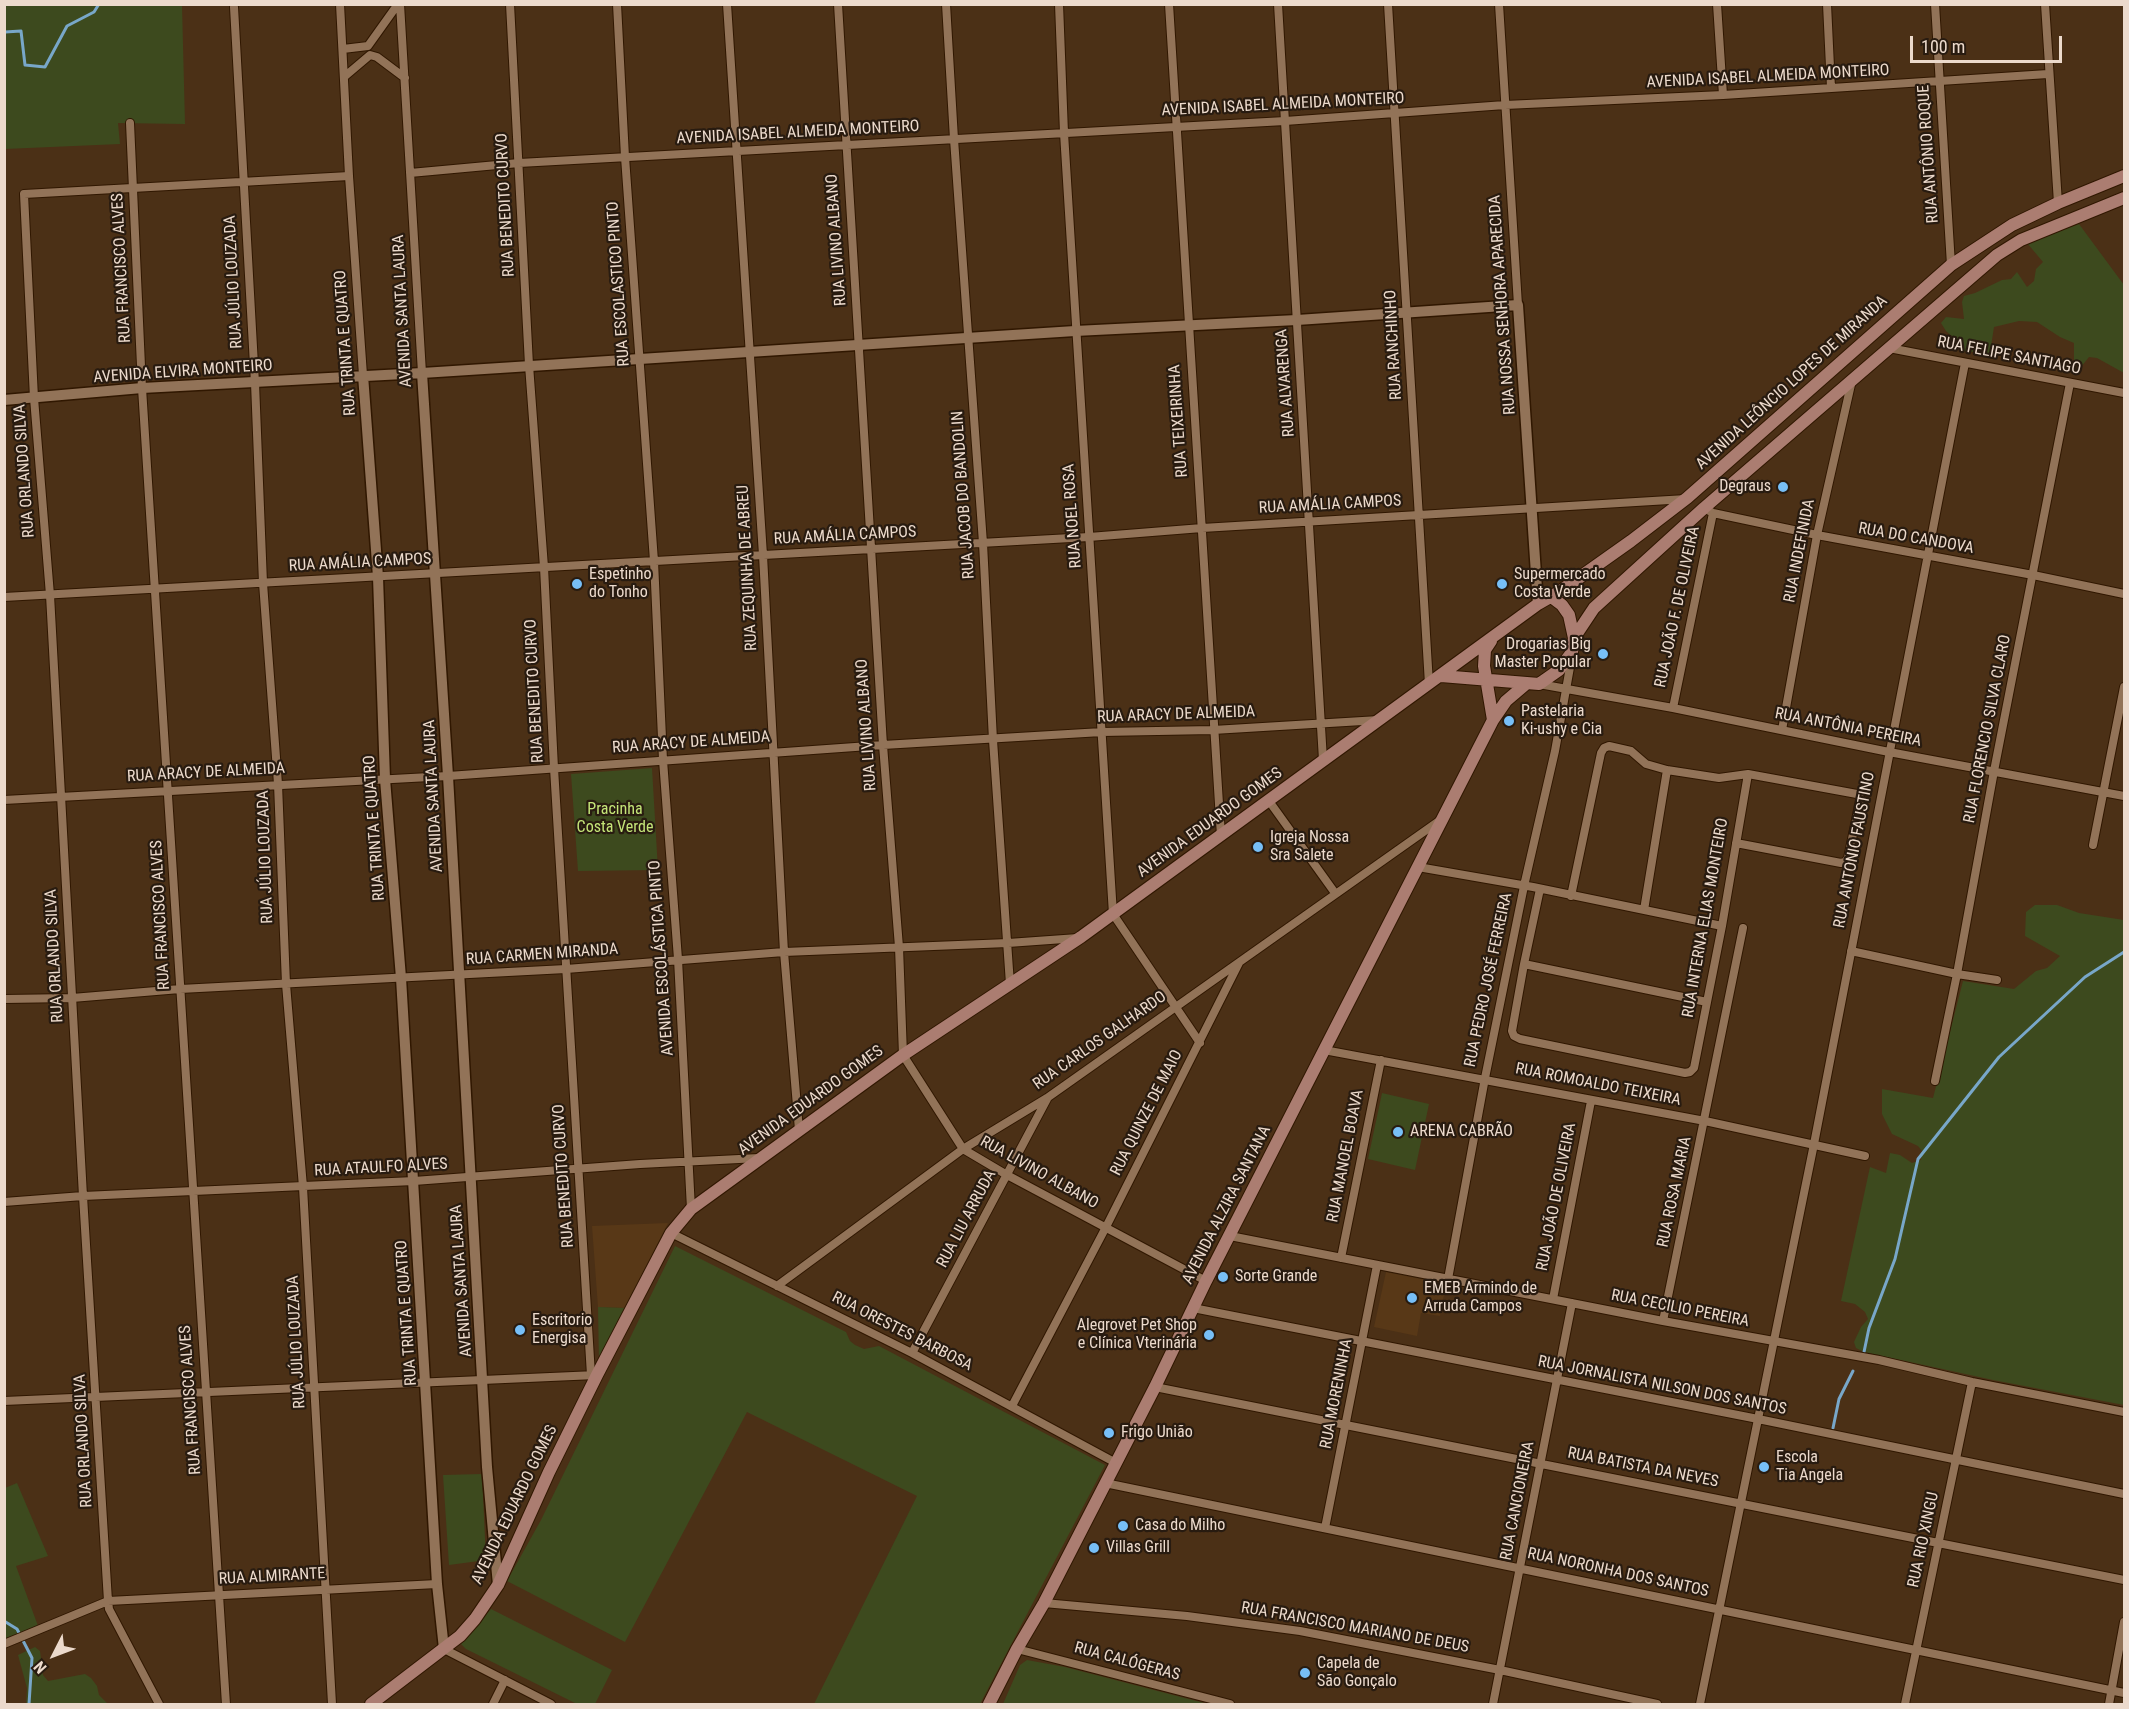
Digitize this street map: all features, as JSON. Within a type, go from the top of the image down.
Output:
[{"type":"main road","name":"AVENIDA LEÔNCIO LOPES DE MIRANDA","points":[[1494,637],[1631,541],[1687,498],[1951,265],[2012,225],[2124,176]]},
{"type":"main road","name":"AVENIDA LEÔNCIO LOPES DE MIRANDA","points":[[1572,652],[1574,638],[1594,608],[1709,510],[1852,379],[1997,255],[2020,240],[2124,198]]},
{"type":"main road","points":[[1550,596],[1562,605],[1569,615],[1574,638]]},
{"type":"main road","points":[[1493,720],[1484,666],[1485,650],[1494,637]]},
{"type":"main road","name":"AVENIDA EDUARDO GOMES","points":[[376,1703],[460,1636],[475,1619],[498,1585],[594,1375],[671,1233],[692,1209],[903,1055],[1081,938],[1494,637]]},
{"type":"main road","points":[[1493,720],[1506,701],[1559,670],[1572,652]]},
{"type":"main road","points":[[1441,675],[1533,684]]},
{"type":"main road","name":"AVENIDA ALZIRA SANTANA","points":[[989,1704],[1044,1603],[1155,1387],[1206,1281],[1493,720]]},
{"type":"street","name":"RUA TRINTA E QUATRO","points":[[340,4],[349,176],[378,577],[385,780],[401,978],[437,1584],[444,1649]]},
{"type":"street","points":[[343,49],[368,46],[399,4]]},
{"type":"street","name":"AVENIDA SANTA LAURA","points":[[399,4],[448,776],[487,1467],[498,1585]]},
{"type":"street","name":"RUA BENEDITO CURVO","points":[[510,4],[529,365],[544,567],[578,1169],[594,1375]]},
{"type":"street","name":"RUA ESCOLASTICO PINTO","points":[[617,4],[625,157],[654,561]]},
{"type":"street","name":"RUA ZEQUINHA DE ABREU","points":[[727,4],[762,555],[784,952],[799,1130]]},
{"type":"street","name":"RUA LIVINO ALBANO","points":[[837,4],[860,344],[883,745],[899,947],[903,1055],[963,1149],[1007,1175],[1206,1281]]},
{"type":"street","name":"RUA JACOB DO BANDOLIN","points":[[946,4],[1010,984]]},
{"type":"street","name":"RUA NOEL ROSA","points":[[1059,4],[1075,330],[1113,914]]},
{"type":"street","name":"RUA TEIXEIRINHA","points":[[1169,4],[1221,836]]},
{"type":"street","name":"RUA ALVARENGA","points":[[1278,4],[1323,760]]},
{"type":"street","name":"RUA RANCHINHO","points":[[1388,4],[1429,684]]},
{"type":"street","name":"RUA NOSSA SENHORA APARECIDA","points":[[1499,4],[1538,604]]},
{"type":"street","points":[[1717,4],[1723,95]]},
{"type":"street","points":[[1827,4],[1831,88]]},
{"type":"street","name":"RUA ANTÔNIO ROQUE","points":[[1935,4],[1951,265]]},
{"type":"street","points":[[2045,4],[2058,203]]},
{"type":"street","name":"RUA JÚLIO LOUZADA","points":[[234,8],[255,383],[263,583],[279,784],[286,984],[303,1187],[332,1704]]},
{"type":"street","points":[[368,46],[370,56]]},
{"type":"street","points":[[370,56],[384,62],[405,78]]},
{"type":"street","points":[[344,77],[370,56]]},
{"type":"street","name":"AVENIDA ISABEL ALMEIDA MONTEIRO","points":[[410,174],[519,163],[1285,121],[1505,105],[1723,95],[2048,75]]},
{"type":"street","name":"RUA FRANCISCO ALVES","points":[[130,123],[142,388],[226,1704]]},
{"type":"street","points":[[133,188],[349,176]]},
{"type":"street","name":"RUA ORLANDO SILVA","points":[[133,188],[24,194],[23,214],[34,398],[50,595],[108,1601],[109,1609],[159,1704]]},
{"type":"street","points":[[363,375],[1075,330],[1297,321],[1518,305]]},
{"type":"street","name":"RUA FELIPE SANTIAGO","points":[[1889,348],[2124,393]]},
{"type":"street","name":"RUA ANTONIO FAUSTINO","points":[[1700,1704],[1814,1144],[1965,363]]},
{"type":"street","name":"AVENIDA ELVIRA MONTEIRO","points":[[4,400],[142,388],[363,375]]},
{"type":"street","name":"RUA INDEFINIDA","points":[[1782,730],[1817,536],[1852,379]]},
{"type":"street","name":"RUA FLORENCIO SILVA CLARO","points":[[1935,1081],[1958,974],[1994,771],[2070,383]]},
{"type":"street","name":"RUA AMÁLIA CAMPOS","points":[[4,597],[1089,537],[1687,498]]},
{"type":"street","name":"RUA DO CANDOVA","points":[[1709,510],[1817,536],[2124,594]]},
{"type":"street","name":"RUA JOÃO F. DE OLIVEIRA","points":[[1673,708],[1709,510]]},
{"type":"street","name":"AVENIDA ESCOLÁSTICA PINTO","points":[[654,561],[663,760],[678,959],[692,1209]]},
{"type":"street","points":[[1536,580],[1550,596]]},
{"type":"street","name":"RUA PEDRO JOSÉ FERREIRA","points":[[1448,1279],[1485,1078],[1524,886],[1555,751],[1572,652]]},
{"type":"street","name":"RUA ANTÔNIA PEREIRA","points":[[1533,684],[1673,708],[1888,752],[2124,796]]},
{"type":"street","points":[[2093,845],[2124,687]]},
{"type":"street","name":"RUA ARACY DE ALMEIDA","points":[[4,800],[168,789],[385,780],[1102,732],[1213,730],[1379,720]]},
{"type":"street","points":[[1571,896],[1601,753],[1609,746],[1631,751],[1646,764],[1667,770],[1719,778],[1748,774],[1857,794],[1860,801],[1848,858],[1845,862],[1736,843]]},
{"type":"street","points":[[1644,910],[1667,770]]},
{"type":"street","name":"RUA INTERNA ELIAS MONTEIRO","points":[[1524,964],[1512,1031],[1514,1036],[1520,1040],[1685,1073],[1694,1068],[1722,926],[1748,774]]},
{"type":"street","points":[[1269,801],[1335,893]]},
{"type":"street","name":"RUA CARLOS GALHARDO","points":[[777,1286],[963,1149],[1047,1098],[1335,893],[1442,820]]},
{"type":"street","points":[[1418,867],[1722,926]]},
{"type":"street","points":[[1540,889],[1524,964],[1707,1002]]},
{"type":"street","points":[[1113,914],[1200,1043]]},
{"type":"street","name":"RUA ROSA MARIA","points":[[1663,1321],[1743,928]]},
{"type":"street","name":"RUA CARMEN MIRANDA","points":[[4,999],[72,998],[180,990],[458,976],[784,952],[1081,938]]},
{"type":"street","points":[[1851,951],[1996,980]]},
{"type":"street","name":"RUA QUINZE DE MAIO","points":[[1012,1406],[1106,1227],[1240,960]]},
{"type":"street","name":"RUA ROMOALDO TEIXEIRA","points":[[1324,1050],[1485,1078],[1591,1101],[1705,1121],[1865,1156]]},
{"type":"street","name":"RUA MANOEL BOAVA","points":[[1341,1258],[1381,1060]]},
{"type":"street","name":"RUA LIU ARRUDA","points":[[912,1353],[1047,1098]]},
{"type":"street","name":"RUA JOÃO DE OLIVEIRA","points":[[1553,1299],[1591,1101]]},
{"type":"street","name":"RUA ATAULFO ALVES","points":[[4,1202],[83,1196],[414,1181],[759,1158]]},
{"type":"street","name":"RUA ORESTES BARBOSA","points":[[671,1233],[912,1353],[1116,1463]]},
{"type":"street","name":"RUA CECILIO PEREIRA","points":[[1230,1236],[1663,1321],[1879,1360],[1972,1382],[2124,1412]]},
{"type":"street","name":"RUA MORENINHA","points":[[1325,1528],[1377,1265]]},
{"type":"street","name":"RUA CANCIONEIRA","points":[[1493,1704],[1572,1303]]},
{"type":"street","name":"RUA JORNALISTA NILSON DOS SANTOS","points":[[1193,1308],[1758,1419],[2124,1494]]},
{"type":"street","points":[[4,1401],[594,1375]]},
{"type":"street","name":"RUA RIO XINGU","points":[[1905,1704],[1972,1382]]},
{"type":"street","name":"RUA BATISTA DA NEVES","points":[[1155,1387],[2124,1580]]},
{"type":"street","name":"RUA NORONHA DOS SANTOS","points":[[1105,1484],[2124,1693]]},
{"type":"street","name":"RUA ALMIRANTE","points":[[4,1644],[108,1601],[437,1584]]},
{"type":"street","name":"RUA FRANCISCO MARIANO DE DEUS","points":[[1044,1603],[1187,1616],[1300,1631],[1500,1670],[1657,1704]]},
{"type":"street","points":[[2109,1704],[2124,1622]]},
{"type":"street","points":[[444,1649],[551,1704]]},
{"type":"street","name":"RUA CALÓGERAS","points":[[1017,1649],[1230,1704]]},
{"type":"street","points":[[493,1704],[505,1680]]},
{"type":"shaded area","points":[[668,1223],[626,1308],[598,1307],[592,1226]]},
{"type":"shaded area","name":"EMEB Armindo de Arruda Campos","points":[[1386,1272],[1446,1284],[1440,1316],[1421,1313],[1417,1336],[1374,1327]]},
{"type":"green space","points":[[4,5],[182,5],[185,124],[118,123],[120,144],[5,149]]},
{"type":"green space","points":[[2079,224],[2124,285],[2124,373],[2097,358],[2089,357],[2081,367],[2074,362],[2074,343],[2037,322],[2019,321],[1994,327],[1990,353],[1960,351],[1957,341],[1941,323],[1946,317],[1964,319],[1962,302],[1964,296],[2002,280],[2011,279],[2017,272],[2027,287],[2034,281],[2036,269],[2043,262],[2027,243]]},
{"type":"green space","name":"Pracinha Costa Verde","points":[[652,768],[658,870],[578,871],[571,774]]},
{"type":"green space","points":[[2035,905],[2057,905],[2079,913],[2124,920],[2124,1405],[1864,1352],[1856,1348],[1854,1342],[1861,1327],[1868,1319],[1865,1312],[1855,1304],[1841,1301],[1870,1167],[1886,1173],[1890,1153],[1900,1155],[1912,1163],[1921,1160],[1922,1151],[1918,1146],[1892,1134],[1882,1114],[1882,1089],[1933,1098],[1963,981],[2014,989],[2036,971],[2047,968],[2060,956],[2025,936],[2026,912]]},
{"type":"green space","name":"ARENA CABRÃO","points":[[1382,1093],[1429,1104],[1415,1170],[1368,1159]]},
{"type":"green space","points":[[675,1246],[846,1332],[850,1341],[855,1345],[864,1349],[879,1346],[1105,1465],[980,1704],[814,1704],[917,1496],[747,1412],[625,1642],[507,1581],[541,1520]]},
{"type":"green space","points":[[598,1307],[626,1308],[599,1363]]},
{"type":"green space","points":[[482,1474],[486,1560],[449,1565],[443,1475]]},
{"type":"green space","points":[[17,1483],[48,1556],[16,1566],[38,1626],[5,1639],[5,1488]]},
{"type":"green space","points":[[491,1609],[612,1670],[595,1704],[577,1704],[466,1649],[461,1644]]},
{"type":"green space","points":[[35,1647],[40,1651],[43,1675],[48,1681],[85,1674],[91,1678],[97,1686],[99,1695],[108,1704],[26,1704],[27,1688],[18,1655]]},
{"type":"green space","points":[[1027,1660],[1065,1667],[1208,1704],[1003,1704],[1020,1665]]},
{"type":"waterway","points":[[4,36],[5,32],[21,31],[25,65],[45,67],[67,26],[94,12],[99,4]]},
{"type":"waterway","points":[[1864,1352],[1869,1328],[1895,1259],[1918,1159],[1999,1057],[2085,977],[2124,952]]},
{"type":"waterway","points":[[1833,1428],[1839,1399],[1853,1371]]},
{"type":"waterway","points":[[4,1621],[17,1629],[32,1658],[29,1704]]},
{"type":"place","name":"Degraus","points":[[1783,487]]},
{"type":"place","name":"Espetinho do Tonho","points":[[577,584]]},
{"type":"place","name":"Supermercado Costa Verde","points":[[1502,584]]},
{"type":"place","name":"Drogarias Big Master Popular","points":[[1603,654]]},
{"type":"place","name":"Pastelaria Ki-ushy e Cia","points":[[1509,721]]},
{"type":"place","name":"Igreja Nossa Sra Salete","points":[[1258,847]]},
{"type":"place","name":"ARENA CABRÃO","points":[[1398,1132]]},
{"type":"place","name":"Sorte Grande","points":[[1223,1277]]},
{"type":"place","name":"EMEB Armindo de Arruda Campos","points":[[1412,1298]]},
{"type":"place","name":"Escritorio Energisa","points":[[520,1330]]},
{"type":"place","name":"Alegrovet Pet Shop e Clínica Vterinária","points":[[1209,1335]]},
{"type":"place","name":"Frigo União","points":[[1109,1433]]},
{"type":"place","name":"Escola Tia Angela","points":[[1764,1467]]},
{"type":"place","name":"Casa do Milho","points":[[1123,1526]]},
{"type":"place","name":"Villas Grill","points":[[1094,1548]]},
{"type":"place","name":"Capela de São Gonçalo","points":[[1305,1673]]}]
